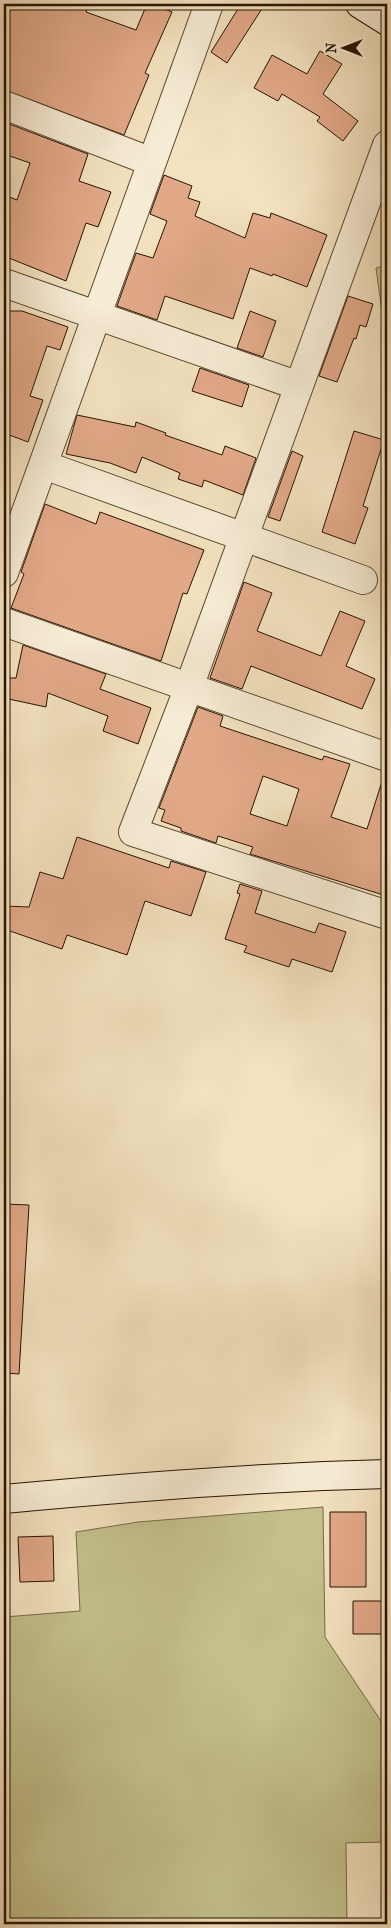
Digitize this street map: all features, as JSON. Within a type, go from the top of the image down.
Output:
[{"type":"street","points":[[4,573],[209,4]]},
{"type":"street","points":[[360,4],[387,21]]},
{"type":"street","points":[[4,106],[152,162]]},
{"type":"street","points":[[387,144],[189,687],[133,832],[387,915]]},
{"type":"street","points":[[4,283],[299,386]]},
{"type":"street","points":[[44,465],[363,580]]},
{"type":"street","points":[[4,622],[387,757]]},
{"type":"street","points":[[4,1499],[213,1481],[387,1474]]},
{"type":"shaded area","points":[[387,265],[387,348],[376,268]]},
{"type":"shaded area","points":[[323,1507],[325,1637],[383,1724],[387,1724],[387,1842],[346,1843],[347,1924],[4,1924],[4,1617],[80,1611],[76,1532],[138,1522]]},
{"type":"building","points":[[4,4],[89,4],[86,12],[136,30],[147,4],[153,4],[172,12],[145,73],[149,75],[124,135],[4,90]]},
{"type":"building","points":[[241,4],[265,4],[227,63],[211,52]]},
{"type":"building","points":[[320,51],[342,64],[323,94],[358,121],[343,141],[317,121],[320,117],[282,94],[278,101],[254,88],[272,55],[307,74]]},
{"type":"building","points":[[4,122],[88,154],[79,181],[111,192],[98,227],[86,223],[66,281],[4,256],[4,195],[17,200],[30,163],[4,154]]},
{"type":"building","points":[[164,175],[192,186],[188,198],[200,202],[195,216],[245,238],[253,213],[270,218],[271,213],[327,235],[307,287],[273,274],[272,276],[250,268],[233,319],[165,296],[157,320],[117,306],[136,253],[153,258],[167,221],[150,214]]},
{"type":"building","points":[[348,296],[373,304],[366,327],[360,325],[356,339],[354,338],[337,382],[319,376]]},
{"type":"building","points":[[4,311],[22,311],[68,327],[60,350],[47,346],[30,396],[43,400],[28,442],[4,433]]},
{"type":"building","points":[[250,311],[276,321],[263,357],[237,348]]},
{"type":"building","points":[[200,368],[249,385],[242,407],[192,391]]},
{"type":"building","points":[[77,415],[135,427],[136,422],[166,433],[165,435],[222,455],[225,446],[256,458],[243,495],[204,480],[202,487],[178,479],[180,473],[142,457],[136,473],[110,463],[66,454]]},
{"type":"building","points":[[354,431],[384,440],[363,506],[368,508],[355,544],[322,532]]},
{"type":"building","points":[[292,451],[303,456],[280,521],[268,517]]},
{"type":"building","points":[[45,504],[96,524],[100,512],[204,550],[187,594],[183,593],[161,661],[11,608],[24,574],[21,572]]},
{"type":"building","points":[[244,582],[272,593],[257,631],[321,656],[340,611],[365,621],[346,666],[375,679],[362,709],[251,666],[242,689],[210,678]]},
{"type":"building","points":[[23,645],[106,674],[100,689],[151,708],[138,744],[103,731],[108,716],[48,693],[46,707],[4,698],[4,678],[16,678]]},
{"type":"building","points":[[198,707],[223,716],[220,726],[322,760],[324,756],[350,764],[331,817],[367,829],[383,778],[387,779],[387,896],[250,854],[253,847],[218,836],[216,843],[181,831],[181,828],[161,821],[165,810],[159,808]],"holes":[[[263,776],[299,789],[287,826],[250,814]]]},
{"type":"building","points":[[77,837],[169,868],[171,861],[206,872],[191,916],[145,901],[127,955],[67,935],[62,949],[4,929],[4,906],[29,907],[40,872],[63,879]]},
{"type":"building","points":[[240,884],[262,891],[255,913],[315,933],[319,923],[346,932],[332,972],[292,959],[289,967],[244,952],[247,946],[225,939],[240,894],[237,893]]},
{"type":"building","points":[[4,1204],[29,1205],[19,1374],[4,1373]]},
{"type":"building","points":[[330,1512],[366,1512],[366,1587],[330,1587]]},
{"type":"building","points":[[53,1536],[54,1581],[20,1582],[18,1537]]},
{"type":"building","points":[[353,1601],[387,1601],[387,1634],[353,1634]]}]
